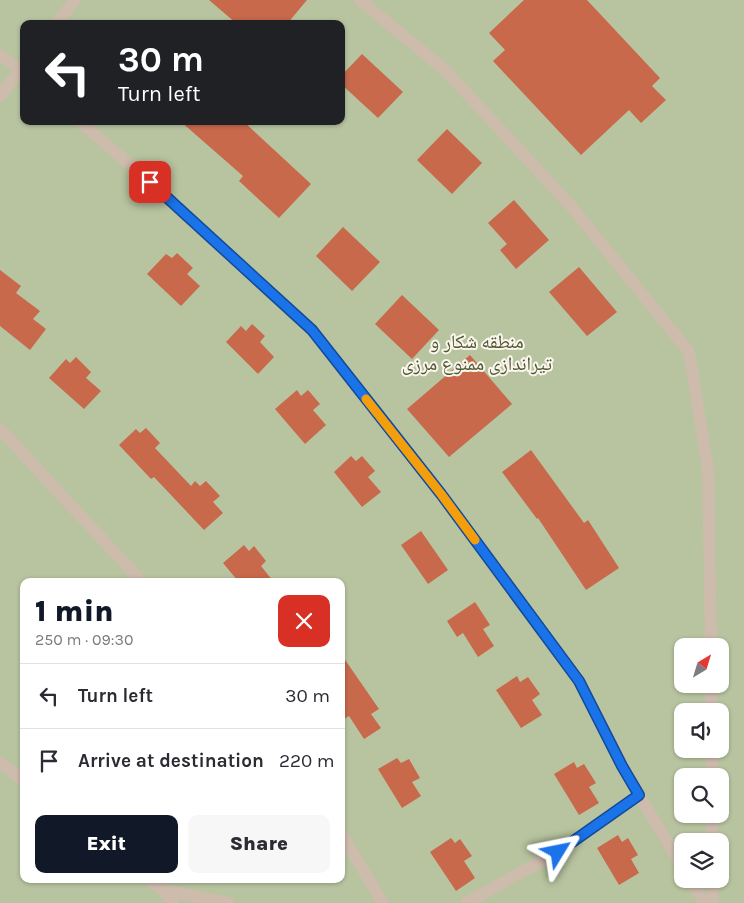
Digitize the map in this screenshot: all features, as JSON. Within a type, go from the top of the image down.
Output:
[{"type":"street","points":[[59,20],[75,0]]},
{"type":"street","points":[[360,0],[446,71],[571,206],[689,352],[708,469],[711,638]]},
{"type":"street","points":[[0,55],[20,68]]},
{"type":"street","points":[[0,96],[20,73]]},
{"type":"street","points":[[84,125],[312,330],[441,494],[579,681],[622,766],[674,853]]},
{"type":"street","points":[[0,429],[137,578]]},
{"type":"street","points":[[0,762],[20,778]]},
{"type":"street","points":[[466,903],[558,852],[639,795]]},
{"type":"street","points":[[345,840],[383,903]]},
{"type":"street","points":[[154,883],[163,890],[173,903]]},
{"type":"street","points":[[696,888],[705,903]]},
{"type":"street","points":[[712,888],[713,903]]},
{"type":"street","points":[[163,890],[228,903]]},
{"type":"green space","name":"منطقه شکار و تیراندازی ممنوع مرزی","points":[[0,0],[744,0],[744,903],[0,903]]},
{"type":"building","points":[[209,0],[307,0],[290,20],[232,20]]},
{"type":"building","points":[[524,0],[587,0],[660,78],[652,86],[666,100],[641,123],[629,110],[581,155],[493,61],[505,50],[489,33]]},
{"type":"building","points":[[362,54],[403,92],[378,118],[345,88],[345,72]]},
{"type":"building","points":[[185,125],[247,125],[311,184],[279,218],[239,181],[243,176]]},
{"type":"building","points":[[447,129],[482,163],[452,194],[417,160]]},
{"type":"building","points":[[514,200],[549,240],[516,269],[500,250],[507,244],[488,223]]},
{"type":"building","points":[[343,227],[380,262],[352,291],[316,256]]},
{"type":"building","points":[[177,253],[193,268],[187,274],[200,286],[181,306],[147,274],[166,254],[172,258]]},
{"type":"building","points":[[579,267],[617,312],[587,336],[549,292]]},
{"type":"building","points":[[0,270],[21,286],[16,293],[40,311],[33,319],[46,329],[30,350],[0,326]]},
{"type":"building","points":[[402,295],[439,330],[412,359],[375,324]]},
{"type":"building","points":[[252,324],[265,336],[260,342],[274,357],[258,374],[226,342],[241,326],[246,331]]},
{"type":"building","points":[[470,355],[512,404],[449,457],[407,409]]},
{"type":"building","points":[[76,357],[91,372],[86,378],[101,391],[84,409],[49,378],[66,359],[70,363]]},
{"type":"building","points":[[297,390],[301,396],[308,390],[320,404],[313,410],[326,425],[305,444],[275,409]]},
{"type":"building","points":[[146,428],[160,443],[155,448],[191,486],[195,481],[200,486],[206,481],[220,496],[213,502],[223,513],[204,530],[154,477],[151,479],[119,445],[136,429],[140,433]]},
{"type":"building","points":[[531,450],[584,523],[588,520],[619,568],[586,590],[538,518],[502,472]]},
{"type":"building","points":[[351,456],[356,461],[362,456],[375,471],[368,477],[381,492],[362,507],[334,472]]},
{"type":"building","points":[[421,531],[448,570],[428,584],[401,545]]},
{"type":"building","points":[[244,545],[249,551],[254,546],[266,561],[261,566],[271,578],[236,578],[223,563]]},
{"type":"building","points":[[475,602],[490,625],[483,629],[494,646],[478,657],[463,633],[457,637],[447,621]]},
{"type":"building","points":[[345,660],[379,709],[371,714],[381,728],[364,739],[349,716],[345,718]]},
{"type":"building","points":[[517,676],[520,682],[528,677],[540,694],[532,700],[542,715],[521,728],[496,690]]},
{"type":"building","points":[[397,758],[401,763],[409,759],[420,778],[412,782],[421,796],[402,808],[378,769]]},
{"type":"building","points":[[574,762],[577,768],[584,764],[596,783],[589,787],[599,803],[579,815],[554,774]]},
{"type":"building","points":[[618,835],[622,842],[628,838],[638,855],[631,859],[639,873],[619,885],[597,848]]},
{"type":"building","points":[[451,838],[455,843],[460,839],[472,856],[464,861],[475,878],[456,891],[430,852]]},
{"type":"slow traffic","points":[[366,399],[475,540]]},
{"type":"route","points":[[150,182],[312,330],[441,494],[579,681],[622,766],[639,795],[558,852]]}]
